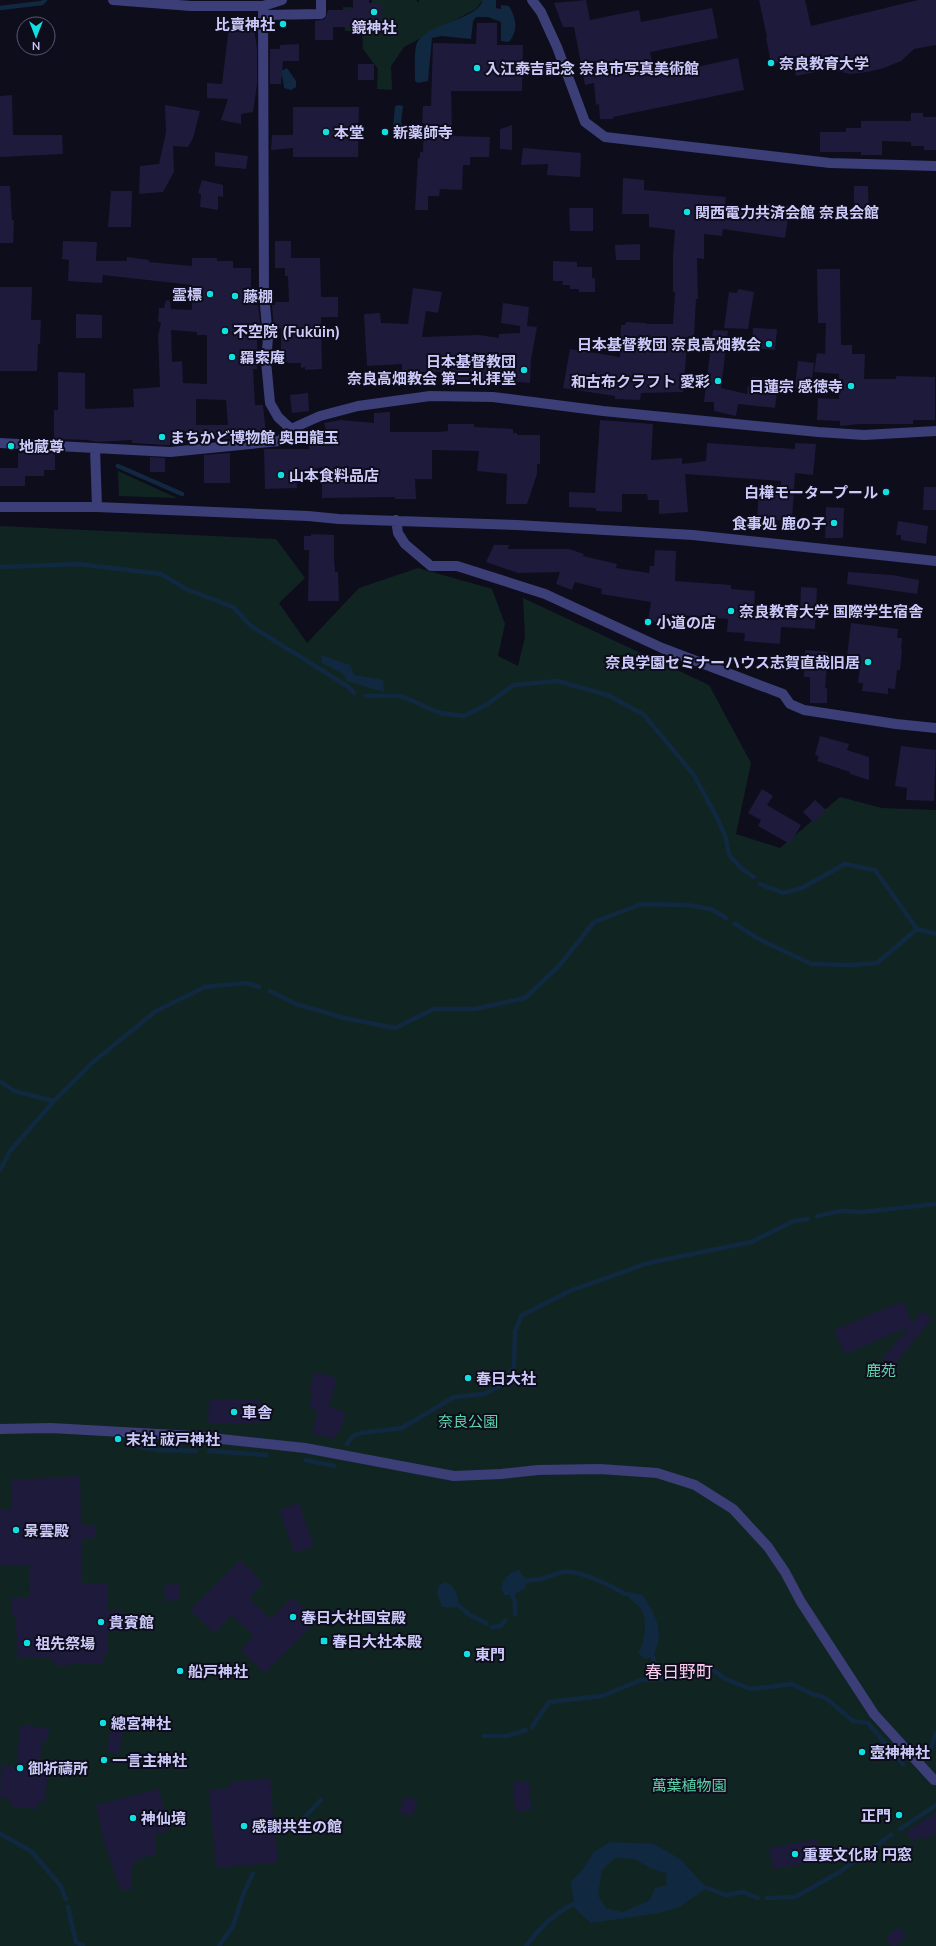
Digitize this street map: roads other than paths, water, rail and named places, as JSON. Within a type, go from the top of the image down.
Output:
[{"type":"street","points":[[113,0],[321,14],[321,0]]},
{"type":"street","points":[[264,10],[282,0]]},
{"type":"street","points":[[532,0],[541,12],[557,46],[585,122],[605,137],[830,163],[936,166]]},
{"type":"street","points":[[264,10],[264,294],[268,338],[266,361],[270,403],[278,418],[292,429]]},
{"type":"street","points":[[0,443],[170,452],[273,442],[280,441],[292,429],[320,416],[358,406],[430,396],[493,397],[603,411],[818,432],[864,435],[936,431]]},
{"type":"street","points":[[95,448],[97,507]]},
{"type":"street","points":[[0,507],[97,507],[693,535],[936,562]]},
{"type":"street","points":[[396,520],[398,533],[405,544],[431,566],[457,566],[545,594],[662,648],[783,694],[790,704],[804,710],[896,724],[936,728]]},
{"type":"street","points":[[0,1429],[51,1428],[206,1438],[305,1448],[454,1476],[501,1474],[538,1470],[600,1469],[657,1473],[695,1485],[733,1509],[768,1547],[785,1572],[801,1602],[874,1714],[934,1780],[936,1780]]},
{"type":"water","points":[[483,0],[496,0],[496,8],[501,9],[501,5],[509,6],[515,20],[515,28],[509,42],[501,41],[501,22],[488,17],[476,17],[473,21],[471,39],[442,36],[432,38],[428,81],[418,83],[415,81],[415,50],[420,39],[428,32],[471,13],[479,7]]},
{"type":"water","points":[[287,68],[296,81],[296,87],[291,90],[284,88],[281,71]]},
{"type":"water","points":[[395,106],[403,106],[401,123],[406,129],[405,135],[395,134],[393,128]]},
{"type":"water","points":[[321,655],[350,665],[354,675],[383,680],[384,692],[347,681],[343,674],[322,663]]},
{"type":"water","points":[[519,1570],[526,1580],[526,1588],[512,1595],[504,1595],[501,1588],[503,1582],[509,1574]]},
{"type":"water","points":[[445,1582],[454,1589],[459,1606],[451,1608],[442,1607],[437,1594],[439,1585]]},
{"type":"water","points":[[628,1592],[643,1595],[658,1625],[659,1632],[657,1648],[653,1657],[645,1659],[638,1653],[644,1638],[645,1625],[640,1607],[625,1594]]},
{"type":"water","points":[[610,1842],[654,1844],[680,1859],[707,1888],[679,1907],[660,1913],[591,1923],[575,1909],[571,1882],[583,1869],[593,1853]],"holes":[[[615,1858],[634,1859],[652,1869],[666,1873],[667,1885],[655,1888],[650,1900],[623,1912],[606,1908],[598,1895],[602,1870]]]},
{"type":"waterway","points":[[0,8],[42,3],[45,0]]},
{"type":"waterway","points":[[118,466],[182,494]]},
{"type":"waterway","points":[[0,567],[79,564],[161,574],[186,589],[233,607],[251,626],[347,686],[354,693]]},
{"type":"waterway","points":[[366,696],[401,696],[440,713],[464,716],[486,705],[514,685],[557,681],[608,695],[644,715],[694,775],[726,838],[729,855],[742,869],[754,877]]},
{"type":"waterway","points":[[760,884],[783,893],[802,888],[845,864],[875,870],[917,929],[936,934]]},
{"type":"waterway","points":[[270,991],[296,1004],[344,1018],[395,1028],[434,1009],[475,1009],[525,998],[559,966],[594,922],[642,904],[686,905],[711,909],[726,918]]},
{"type":"waterway","points":[[735,924],[757,938],[811,964],[851,965],[877,963],[917,929]]},
{"type":"waterway","points":[[0,1081],[14,1091],[54,1101],[92,1063],[156,1011],[205,987],[246,983],[259,987]]},
{"type":"waterway","points":[[0,1170],[10,1151],[54,1101]]},
{"type":"waterway","points":[[817,1216],[841,1211],[862,1212],[936,1204]]},
{"type":"waterway","points":[[347,1444],[353,1436],[361,1433],[402,1428],[454,1397],[484,1394],[500,1386],[514,1367],[515,1332],[521,1316],[567,1292],[648,1263],[751,1242],[794,1221],[808,1219]]},
{"type":"waterway","points":[[140,1447],[159,1450],[196,1451]]},
{"type":"waterway","points":[[209,1451],[266,1455]]},
{"type":"waterway","points":[[306,1460],[334,1466]]},
{"type":"waterway","points":[[521,1583],[542,1579],[563,1572],[570,1572],[595,1579],[625,1594]]},
{"type":"waterway","points":[[514,1591],[512,1595],[515,1602],[515,1614]]},
{"type":"waterway","points":[[459,1606],[471,1616],[486,1623]]},
{"type":"waterway","points":[[492,1627],[501,1626],[505,1621]]},
{"type":"waterway","points":[[653,1657],[656,1671],[664,1679]]},
{"type":"waterway","points":[[685,1674],[697,1668],[710,1667],[725,1679],[751,1689],[792,1684],[810,1693],[826,1698],[853,1721],[868,1723],[903,1764]]},
{"type":"waterway","points":[[532,1727],[549,1702],[602,1696],[641,1680],[664,1679],[675,1676]]},
{"type":"waterway","points":[[484,1736],[507,1736],[526,1730]]},
{"type":"waterway","points":[[930,1750],[936,1733]]},
{"type":"waterway","points":[[286,1831],[300,1822],[321,1800]]},
{"type":"waterway","points":[[900,1829],[936,1805]]},
{"type":"waterway","points":[[0,1834],[31,1851],[60,1885],[66,1899]]},
{"type":"waterway","points":[[767,1898],[795,1897],[838,1873],[891,1835]]},
{"type":"waterway","points":[[219,1946],[233,1926],[244,1892],[253,1874]]},
{"type":"waterway","points":[[707,1888],[726,1895],[743,1892],[758,1898]]},
{"type":"waterway","points":[[526,1946],[547,1922],[574,1904]]},
{"type":"waterway","points":[[68,1907],[76,1942],[83,1946]]},
{"type":"place","name":"鏡神社","points":[[374,12]]},
{"type":"place","name":"比賣神社","points":[[283,24]]},
{"type":"place","name":"奈良教育大学","points":[[771,63]]},
{"type":"place","name":"入江泰吉記念 奈良市写真美術館","points":[[477,68]]},
{"type":"place","name":"本堂","points":[[326,132]]},
{"type":"place","name":"新薬師寺","points":[[385,132]]},
{"type":"place","name":"関西電力共済会館 奈良会館","points":[[687,212]]},
{"type":"place","name":"霊標","points":[[210,294]]},
{"type":"place","name":"藤棚","points":[[235,296]]},
{"type":"place","name":"不空院 (Fukūin)","points":[[225,331]]},
{"type":"place","name":"日本基督教団 奈良高畑教会","points":[[769,344]]},
{"type":"place","name":"羂索庵","points":[[232,357]]},
{"type":"place","name":"日本基督教団 奈良高畑教会 第二礼拝堂","points":[[524,370]]},
{"type":"place","name":"和古布クラフト 愛彩","points":[[718,381]]},
{"type":"place","name":"日蓮宗 感徳寺","points":[[851,386]]},
{"type":"place","name":"まちかど博物館 奥田龍玉","points":[[162,437]]},
{"type":"place","name":"地蔵尊","points":[[11,446]]},
{"type":"place","name":"山本食料品店","points":[[281,475]]},
{"type":"place","name":"白樺モータープール","points":[[886,492]]},
{"type":"place","name":"食事処 鹿の子","points":[[834,523]]},
{"type":"place","name":"奈良教育大学 国際学生宿舎","points":[[731,611]]},
{"type":"place","name":"小道の店","points":[[648,622]]},
{"type":"place","name":"奈良学園セミナーハウス志賀直哉旧居","points":[[868,662]]},
{"type":"place","name":"春日大社","points":[[468,1378]]},
{"type":"place","name":"車舎","points":[[234,1412]]},
{"type":"place","name":"末社 祓戸神社","points":[[118,1439]]},
{"type":"place","name":"景雲殿","points":[[16,1530]]},
{"type":"place","name":"春日大社国宝殿","points":[[293,1617]]},
{"type":"place","name":"貴賓館","points":[[101,1622]]},
{"type":"place","name":"春日大社本殿","points":[[324,1641]]},
{"type":"place","name":"祖先祭場","points":[[27,1643]]},
{"type":"place","name":"東門","points":[[467,1654]]},
{"type":"place","name":"船戸神社","points":[[180,1671]]},
{"type":"place","name":"總宮神社","points":[[103,1723]]},
{"type":"place","name":"壺神神社","points":[[862,1752]]},
{"type":"place","name":"一言主神社","points":[[104,1760]]},
{"type":"place","name":"御祈禱所","points":[[20,1768]]},
{"type":"place","name":"正門","points":[[899,1815]]},
{"type":"place","name":"神仙境","points":[[133,1818]]},
{"type":"place","name":"感謝共生の館","points":[[244,1826]]},
{"type":"place","name":"重要文化財 円窓","points":[[795,1854]]},
{"type":"district","name":"春日野町","points":[[679,1671]]},
{"type":"park label","name":"鹿苑","points":[[881,1370]]},
{"type":"park label","name":"奈良公園","points":[[468,1421]]},
{"type":"park label","name":"萬葉植物園","points":[[689,1785]]}]
